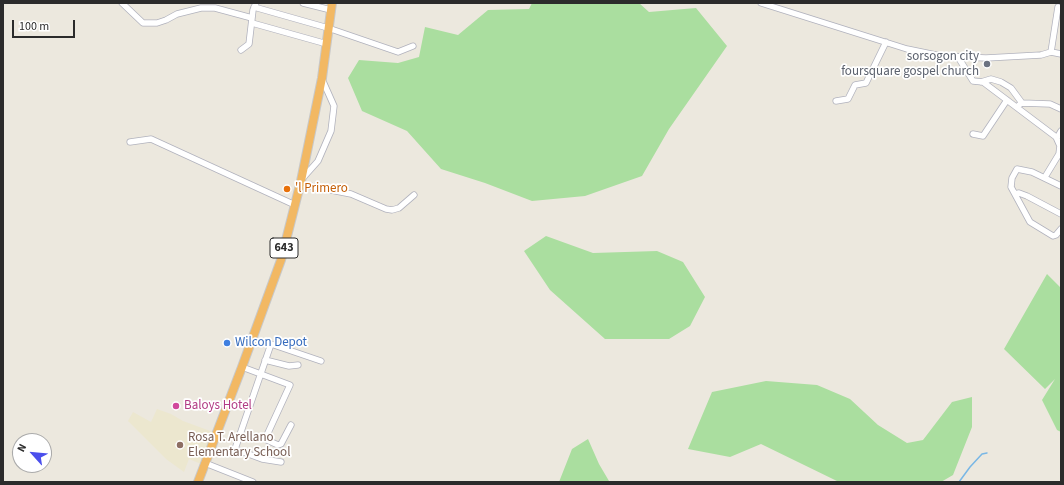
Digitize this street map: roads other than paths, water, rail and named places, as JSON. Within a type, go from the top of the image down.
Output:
[{"type":"highway","name":"643","points":[[198,482],[281,260],[300,183],[322,78],[331,6]]},
{"type":"street","points":[[122,3],[143,23],[157,23],[177,14],[201,8],[214,8],[327,44]]},
{"type":"street","points":[[303,3],[331,6]]},
{"type":"street","points":[[761,3],[907,49],[942,56],[986,58],[1041,55],[1051,52],[1061,54]]},
{"type":"street","points":[[241,50],[249,44],[255,5],[398,52],[413,46]]},
{"type":"street","points":[[1051,52],[1058,7]]},
{"type":"street","points":[[836,101],[848,99],[855,85],[866,83],[886,42]]},
{"type":"street","points":[[958,57],[972,81],[981,82],[991,79],[1001,82],[1010,88],[1022,102],[1050,104],[1061,109]]},
{"type":"street","points":[[322,78],[334,106],[331,131],[318,160],[300,183],[351,194],[386,209],[392,210],[399,208],[414,195]]},
{"type":"street","points":[[981,82],[1057,138],[1060,146],[1059,154],[1045,177]]},
{"type":"street","points":[[973,134],[983,136],[1007,100]]},
{"type":"street","points":[[1017,108],[1022,102]]},
{"type":"street","points":[[1057,138],[1061,131]]},
{"type":"street","points":[[130,142],[151,139],[295,205]]},
{"type":"street","points":[[1061,186],[1045,177],[1032,172],[1017,169],[1012,178],[1011,187],[1030,222],[1053,236],[1056,235],[1061,228]]},
{"type":"street","points":[[1015,194],[1018,193],[1027,196],[1061,214]]},
{"type":"street","points":[[281,462],[262,459],[234,449],[271,344],[321,361]]},
{"type":"street","points":[[265,360],[289,366],[298,365]]},
{"type":"street","points":[[242,367],[290,385],[266,440],[278,446],[281,444],[291,424]]},
{"type":"street","points":[[205,463],[253,482]]},
{"type":"waterway","points":[[959,482],[982,454],[987,453]]},
{"type":"place","name":"sorsogon city foursquare gospel church","points":[[987,64]]},
{"type":"place","name":"'l Primero","points":[[287,189]]},
{"type":"place","name":"Wilcon Depot","points":[[227,343]]},
{"type":"place","name":"Baloys Hotel","points":[[176,406]]},
{"type":"place","name":"Rosa T. Arellano Elementary School","points":[[180,445]]}]
